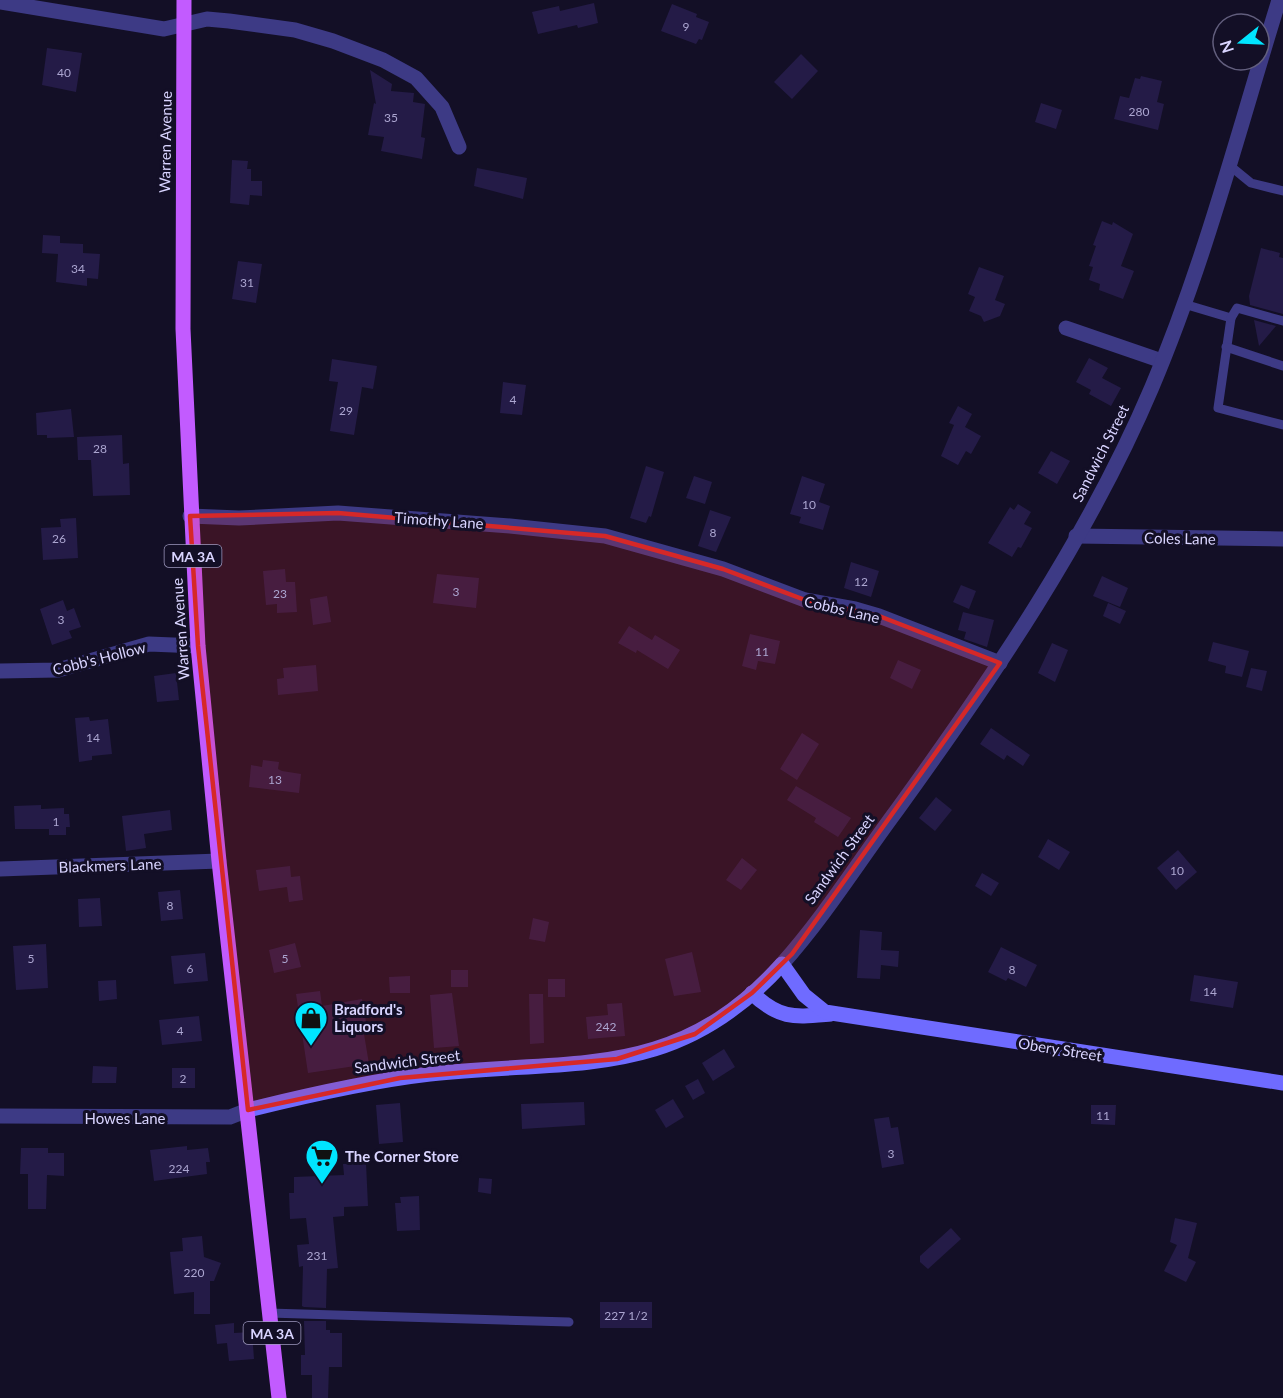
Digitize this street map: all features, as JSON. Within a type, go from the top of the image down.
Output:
[{"type":"main road","name":"Warren Avenue","points":[[184,0],[181,261],[190,516],[198,646],[219,861],[248,1110]]},
{"type":"main road","name":"Sandwich Street","points":[[248,1110],[333,1090],[400,1078],[574,1065],[647,1053],[695,1034],[752,993],[782,964]]},
{"type":"main road","name":"Obery Street","points":[[782,964],[809,1000],[825,1012],[1283,1083]]},
{"type":"main road","name":"Obery Street","points":[[752,993],[777,1014],[793,1017],[837,1014]]},
{"type":"main road","name":"MA 3A","points":[[248,1110],[279,1398]]},
{"type":"street","name":"Sandwich Street","points":[[782,964],[942,749],[1000,663],[1076,536],[1126,444],[1184,304],[1277,24],[1279,0]]},
{"type":"street","points":[[0,2],[164,29],[207,18],[273,26],[333,41],[383,60],[416,78],[434,96],[449,119],[459,147]]},
{"type":"street","points":[[1066,328],[1162,361]]},
{"type":"street","name":"Timothy Lane","points":[[190,516],[239,518],[338,513],[470,522],[605,536],[684,557]]},
{"type":"street","name":"Coles Lane","points":[[1076,536],[1283,539]]},
{"type":"street","name":"Cobbs Lane","points":[[684,557],[744,576],[805,600],[879,616],[1000,663]]},
{"type":"street","name":"Cobb's Hollow","points":[[0,670],[58,670],[149,644],[198,646]]},
{"type":"street","name":"Blackmers Lane","points":[[0,869],[219,861]]},
{"type":"street","name":"Howes Lane","points":[[0,1116],[230,1117],[248,1110]]},
{"type":"lane","points":[[1229,165],[1251,183],[1283,191]]},
{"type":"lane","points":[[1184,304],[1230,318]]},
{"type":"lane","points":[[1283,321],[1237,308],[1230,318],[1218,408],[1283,425]]},
{"type":"lane","points":[[1226,347],[1283,366]]},
{"type":"lane","points":[[269,1312],[569,1322]]},
{"type":"highlighted area","points":[[338,513],[605,536],[723,569],[805,600],[879,616],[1000,663],[792,954],[752,993],[695,1034],[617,1059],[400,1078],[248,1110],[198,646],[190,516]]},
{"type":"building","points":[[594,3],[598,23],[578,28],[577,25],[538,34],[532,12],[559,6],[560,11]]},
{"type":"building","points":[[672,4],[697,14],[696,17],[709,22],[702,40],[699,39],[696,44],[661,31]]},
{"type":"building","points":[[47,48],[82,53],[76,92],[42,85]]},
{"type":"building","points":[[801,54],[818,71],[792,99],[774,82]]},
{"type":"building","points":[[370,70],[392,84],[391,91],[414,93],[413,102],[425,104],[421,137],[425,138],[422,159],[381,151],[384,137],[368,135],[374,103],[376,104]]},
{"type":"building","points":[[1141,76],[1162,81],[1157,102],[1164,104],[1158,130],[1114,119],[1120,96],[1129,98],[1135,78],[1140,79]]},
{"type":"building","points":[[1041,103],[1062,110],[1056,129],[1035,122]]},
{"type":"building","points":[[232,160],[248,161],[247,169],[251,169],[251,181],[262,181],[262,196],[250,195],[249,205],[230,203]]},
{"type":"building","points":[[477,168],[527,178],[523,199],[474,186]]},
{"type":"building","points":[[1102,221],[1112,225],[1113,222],[1133,234],[1121,266],[1134,271],[1123,299],[1099,290],[1100,284],[1089,280],[1093,267],[1089,266],[1096,246],[1093,245]]},
{"type":"building","points":[[43,235],[60,236],[60,243],[83,244],[83,253],[100,254],[98,279],[87,278],[87,286],[56,282],[58,254],[42,253]]},
{"type":"building","points":[[1261,248],[1280,253],[1279,257],[1283,258],[1283,314],[1250,305],[1249,296]]},
{"type":"building","points":[[238,261],[262,264],[256,303],[232,299]]},
{"type":"building","points":[[979,267],[1004,276],[995,300],[1005,304],[1000,316],[984,322],[981,316],[969,311],[975,297],[968,294]]},
{"type":"building","points":[[1254,320],[1276,326],[1259,346]]},
{"type":"building","points":[[1089,358],[1108,368],[1102,378],[1121,388],[1111,406],[1089,394],[1091,390],[1076,382]]},
{"type":"building","points":[[332,359],[377,366],[373,389],[362,387],[354,435],[330,431],[338,382],[329,381]]},
{"type":"building","points":[[503,382],[526,385],[522,415],[500,413]]},
{"type":"building","points":[[958,406],[972,414],[965,427],[981,436],[971,454],[966,451],[958,465],[941,456],[954,425],[949,423]]},
{"type":"building","points":[[71,409],[74,437],[47,438],[47,435],[37,435],[36,413]]},
{"type":"building","points":[[122,435],[123,464],[129,463],[130,495],[93,496],[91,460],[78,460],[77,437]]},
{"type":"building","points":[[1051,451],[1070,461],[1057,484],[1038,473]]},
{"type":"building","points":[[646,466],[664,472],[651,517],[649,516],[646,523],[630,518]]},
{"type":"building","points":[[694,476],[712,482],[705,504],[686,498]]},
{"type":"building","points":[[802,476],[825,484],[819,502],[830,506],[823,530],[799,523],[801,517],[790,514]]},
{"type":"building","points":[[1018,504],[1031,512],[1024,524],[1032,528],[1021,548],[1018,547],[1012,557],[988,543],[1010,507],[1014,510]]},
{"type":"building","points":[[710,510],[731,517],[716,552],[698,546]]},
{"type":"building","points":[[76,518],[78,558],[43,560],[41,528],[61,527],[60,519]]},
{"type":"building","points":[[851,562],[879,571],[871,597],[844,588]]},
{"type":"building","points":[[285,569],[286,582],[295,582],[297,612],[277,613],[277,604],[266,605],[263,571]]},
{"type":"building","points":[[437,574],[479,578],[476,608],[433,603]]},
{"type":"building","points":[[1102,576],[1128,588],[1120,607],[1093,596]]},
{"type":"building","points":[[961,585],[976,591],[969,609],[953,602]]},
{"type":"building","points":[[327,596],[331,622],[313,625],[310,599]]},
{"type":"building","points":[[63,600],[67,611],[74,608],[81,627],[69,631],[72,638],[52,645],[40,609]]},
{"type":"building","points":[[1108,603],[1126,611],[1120,624],[1103,616]]},
{"type":"building","points":[[963,612],[994,620],[987,647],[964,639],[966,632],[958,630]]},
{"type":"building","points":[[629,626],[652,640],[655,635],[680,650],[668,669],[637,650],[636,653],[618,643]]},
{"type":"building","points":[[750,634],[780,641],[775,664],[758,661],[756,670],[742,666]]},
{"type":"building","points":[[1213,642],[1249,651],[1242,677],[1225,673],[1226,666],[1208,661]]},
{"type":"building","points":[[1052,643],[1068,650],[1055,682],[1038,673]]},
{"type":"building","points":[[898,660],[921,670],[912,689],[890,678]]},
{"type":"building","points":[[316,665],[318,691],[278,695],[277,679],[284,678],[283,668]]},
{"type":"building","points":[[1251,668],[1267,671],[1262,691],[1246,687]]},
{"type":"building","points":[[176,673],[179,700],[157,702],[154,676]]},
{"type":"building","points":[[89,717],[90,721],[108,719],[112,754],[92,756],[92,760],[79,762],[75,718]]},
{"type":"building","points":[[991,728],[1030,755],[1023,766],[1007,755],[1004,760],[980,744]]},
{"type":"building","points":[[802,733],[819,744],[797,780],[780,769]]},
{"type":"building","points":[[263,760],[279,762],[278,769],[282,771],[301,774],[299,793],[249,787],[251,765],[262,767]]},
{"type":"building","points":[[796,786],[851,818],[838,837],[814,822],[816,818],[787,800]]},
{"type":"building","points":[[936,797],[952,810],[935,831],[919,818]]},
{"type":"building","points":[[41,805],[41,809],[64,808],[64,814],[69,814],[70,827],[66,827],[66,835],[49,835],[49,829],[15,829],[14,806]]},
{"type":"building","points":[[170,810],[172,830],[144,834],[146,848],[126,851],[122,816]]},
{"type":"building","points":[[1048,839],[1070,852],[1059,870],[1038,857]]},
{"type":"building","points":[[1178,850],[1197,872],[1176,890],[1157,868]]},
{"type":"building","points":[[742,858],[757,870],[741,890],[726,880]]},
{"type":"building","points":[[290,866],[291,877],[300,876],[303,900],[289,902],[287,887],[259,891],[256,870]]},
{"type":"building","points":[[982,873],[999,883],[991,896],[975,886]]},
{"type":"building","points":[[180,890],[183,919],[161,921],[158,892]]},
{"type":"building","points":[[100,898],[102,926],[79,927],[78,899]]},
{"type":"building","points":[[533,918],[549,922],[545,942],[529,939]]},
{"type":"building","points":[[860,930],[882,932],[881,950],[899,951],[898,967],[881,965],[880,979],[857,978]]},
{"type":"building","points":[[295,943],[301,967],[274,973],[269,950]]},
{"type":"building","points":[[46,944],[48,988],[16,990],[13,946]]},
{"type":"building","points":[[1001,947],[1037,965],[1026,987],[988,972]]},
{"type":"building","points":[[692,952],[701,992],[674,996],[665,959]]},
{"type":"building","points":[[205,953],[208,981],[174,984],[171,956]]},
{"type":"building","points":[[451,970],[468,970],[468,987],[451,987]]},
{"type":"building","points":[[1194,975],[1238,982],[1233,1008],[1190,1001]]},
{"type":"building","points":[[410,976],[410,993],[390,993],[389,977]]},
{"type":"building","points":[[548,979],[565,979],[565,997],[548,997]]},
{"type":"building","points":[[116,980],[117,999],[99,1001],[98,981]]},
{"type":"building","points":[[320,991],[322,1006],[362,999],[366,1022],[362,1022],[369,1064],[308,1073],[296,994]]},
{"type":"building","points":[[452,993],[459,1046],[434,1048],[430,995]]},
{"type":"building","points":[[529,994],[543,994],[544,1043],[530,1044]]},
{"type":"building","points":[[622,1003],[625,1036],[588,1039],[586,1017],[608,1015],[607,1004]]},
{"type":"building","points":[[199,1016],[202,1041],[162,1045],[159,1020]]},
{"type":"building","points":[[724,1049],[735,1067],[713,1081],[702,1063]]},
{"type":"building","points":[[93,1066],[117,1067],[116,1083],[92,1083]]},
{"type":"building","points":[[172,1068],[195,1068],[195,1088],[172,1088]]},
{"type":"building","points":[[698,1079],[705,1093],[693,1100],[685,1086]]},
{"type":"building","points":[[673,1099],[684,1117],[666,1128],[655,1110]]},
{"type":"building","points":[[584,1102],[585,1125],[522,1129],[521,1104]]},
{"type":"building","points":[[400,1103],[403,1142],[379,1144],[376,1105]]},
{"type":"building","points":[[1091,1105],[1116,1105],[1115,1125],[1091,1124]]},
{"type":"building","points":[[889,1117],[891,1128],[898,1127],[904,1164],[882,1168],[874,1119]]},
{"type":"building","points":[[187,1146],[187,1150],[208,1148],[210,1162],[206,1162],[207,1174],[154,1181],[150,1150]]},
{"type":"building","points":[[21,1148],[48,1148],[48,1153],[64,1153],[64,1176],[47,1175],[46,1209],[28,1209],[28,1174],[20,1174]]},
{"type":"building","points":[[366,1163],[368,1206],[344,1207],[344,1216],[333,1217],[338,1268],[327,1269],[326,1308],[304,1307],[302,1306],[303,1266],[299,1267],[297,1245],[309,1244],[306,1218],[290,1219],[289,1193],[294,1193],[294,1177],[344,1175],[343,1164]]},
{"type":"building","points":[[479,1178],[492,1179],[491,1194],[478,1192]]},
{"type":"building","points":[[419,1196],[420,1230],[397,1231],[395,1203],[401,1203],[400,1197]]},
{"type":"building","points":[[1175,1218],[1197,1223],[1188,1258],[1196,1262],[1186,1282],[1164,1271],[1177,1245],[1170,1242]]},
{"type":"building","points":[[951,1228],[961,1239],[928,1269],[920,1262],[920,1256]]},
{"type":"building","points":[[202,1236],[204,1257],[221,1263],[214,1281],[210,1281],[210,1314],[194,1314],[194,1292],[174,1294],[170,1252],[183,1251],[182,1238]]},
{"type":"building","points":[[600,1302],[652,1302],[652,1328],[600,1328]]},
{"type":"building","points":[[304,1321],[326,1321],[326,1330],[330,1330],[330,1333],[342,1333],[342,1367],[329,1367],[328,1398],[312,1398],[312,1375],[301,1375],[301,1355],[305,1355]]},
{"type":"building","points":[[234,1323],[234,1333],[252,1332],[254,1359],[229,1361],[227,1343],[217,1344],[215,1325]]},
{"type":"place","name":"Bradford's Liquors","points":[[311,1047]]},
{"type":"place","name":"The Corner Store","points":[[322,1185]]}]
